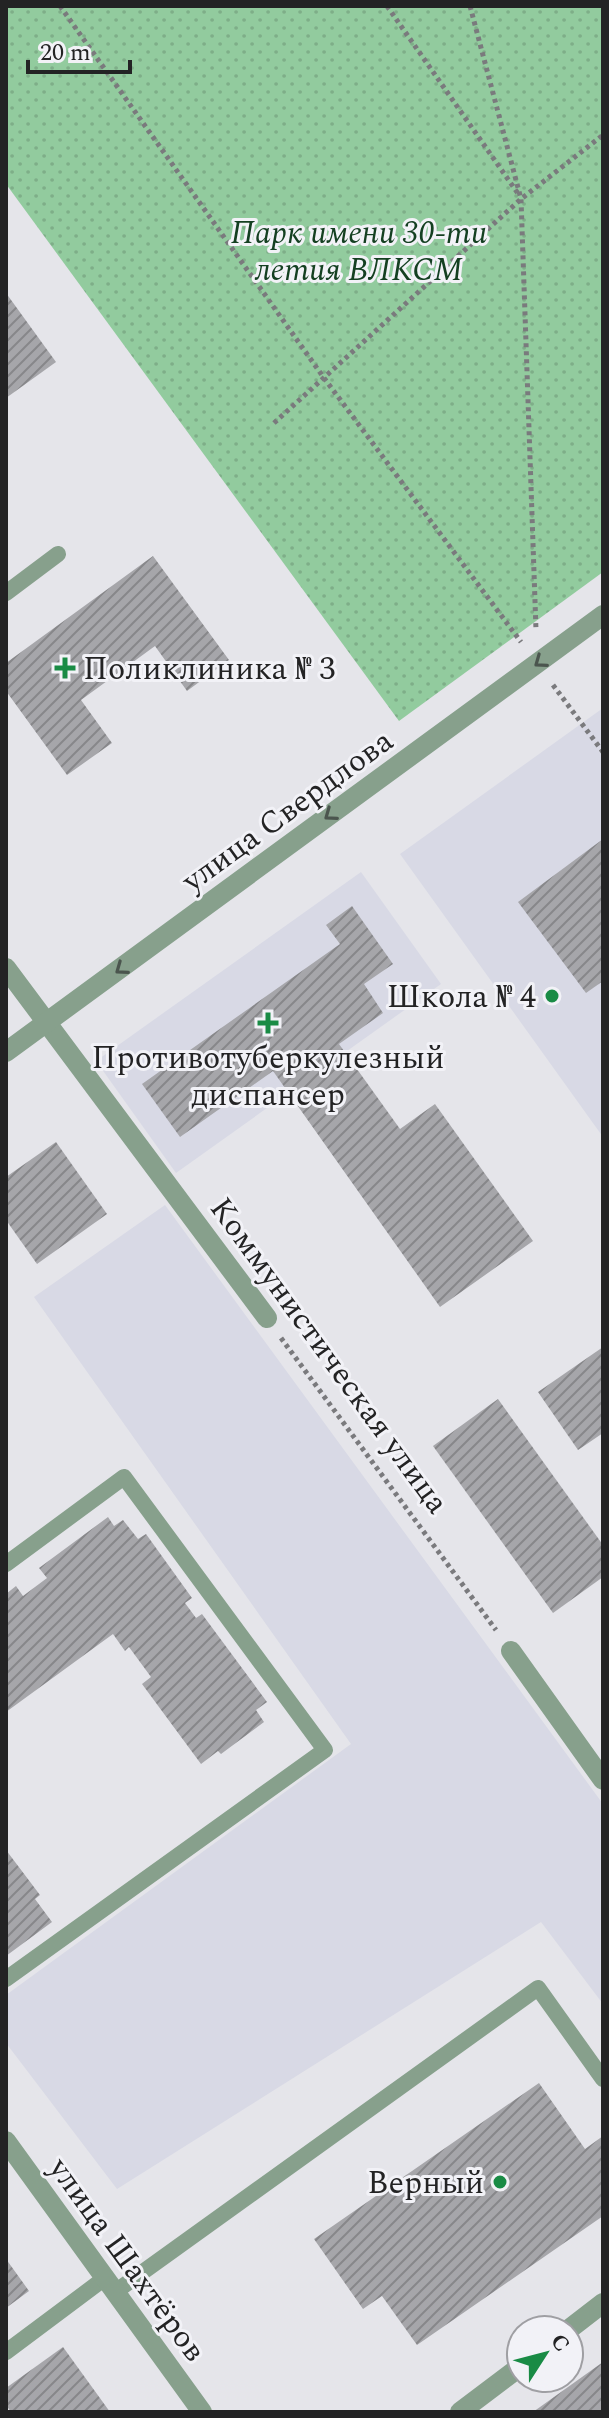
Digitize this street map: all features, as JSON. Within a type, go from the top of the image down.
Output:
[{"type":"street","name":"улица Свердлова","points":[[6,1052],[603,615]]},
{"type":"street","name":"Коммунистическая улица","points":[[6,968],[267,1318]]},
{"type":"street","points":[[511,1651],[603,1780]]},
{"type":"street","name":"улица Шахтёров","points":[[6,2141],[202,2412]]},
{"type":"street","points":[[585,2317],[603,2303]]},
{"type":"street","points":[[460,2412],[505,2378]]},
{"type":"lane","points":[[6,593],[58,554]]},
{"type":"lane","points":[[6,1564],[124,1477],[325,1750],[6,1979]]},
{"type":"lane","points":[[6,2352],[110,2285],[538,1988],[603,2079]]},
{"type":"path","points":[[60,6],[324,378],[603,752]]},
{"type":"path","points":[[387,6],[521,199]]},
{"type":"path","points":[[470,6],[521,199],[537,664]]},
{"type":"path","points":[[274,423],[521,199],[603,135]]},
{"type":"path","name":"Коммунистическая улица","points":[[267,1318],[511,1651]]},
{"type":"shaded area","name":"Школа № 4","points":[[603,708],[603,1137],[400,854]]},
{"type":"shaded area","name":"Противотуберкулезный диспансер","points":[[361,872],[441,984],[176,1173],[96,1061]]},
{"type":"shaded area","points":[[165,1205],[603,1804],[603,2004],[541,1922],[117,2189],[6,2043],[6,1995],[351,1744],[34,1297]]},
{"type":"green space","name":"Парк имени 30-ти летия ВЛКСМ","points":[[6,6],[603,6],[603,572],[399,721],[6,184]]},
{"type":"building","points":[[6,293],[56,362],[6,398]]},
{"type":"building","name":"Поликлиника № 3","points":[[153,556],[229,660],[187,691],[155,646],[81,700],[112,743],[67,775],[6,691],[6,663]]},
{"type":"building","points":[[603,839],[603,981],[586,993],[518,902]]},
{"type":"building","points":[[352,906],[393,964],[364,984],[383,1013],[339,1044],[400,1129],[435,1104],[533,1241],[440,1307],[273,1071],[180,1137],[142,1084],[340,944],[326,925]]},
{"type":"building","points":[[56,1142],[107,1214],[37,1264],[6,1220],[6,1177]]},
{"type":"building","points":[[603,1347],[603,1433],[578,1450],[538,1392]]},
{"type":"building","points":[[498,1399],[603,1545],[603,1577],[553,1613],[433,1446]]},
{"type":"building","points":[[108,1517],[114,1526],[123,1520],[138,1539],[146,1534],[192,1598],[185,1603],[196,1618],[202,1614],[267,1702],[256,1710],[264,1722],[221,1754],[218,1751],[201,1764],[142,1684],[151,1677],[129,1647],[125,1651],[113,1634],[6,1712],[6,1594],[16,1586],[23,1596],[47,1578],[39,1568]]},
{"type":"building","points":[[6,1850],[40,1895],[35,1899],[52,1922],[6,1956]]},
{"type":"building","name":"Верный","points":[[539,2083],[585,2149],[603,2136],[603,2216],[417,2345],[382,2296],[363,2309],[314,2239]]},
{"type":"building","points":[[6,2259],[29,2291],[6,2308]]},
{"type":"building","points":[[63,2347],[110,2412],[11,2412],[6,2405],[6,2388]]},
{"type":"building","points":[[603,2362],[603,2412],[533,2412],[558,2394],[585,2394],[585,2375]]},
{"type":"place","name":"Поликлиника № 3","points":[[65,668]]},
{"type":"place","name":"Школа № 4","points":[[552,996]]},
{"type":"place","name":"Противотуберкулезный диспансер","points":[[268,1023]]},
{"type":"place","name":"Верный","points":[[500,2182]]}]
